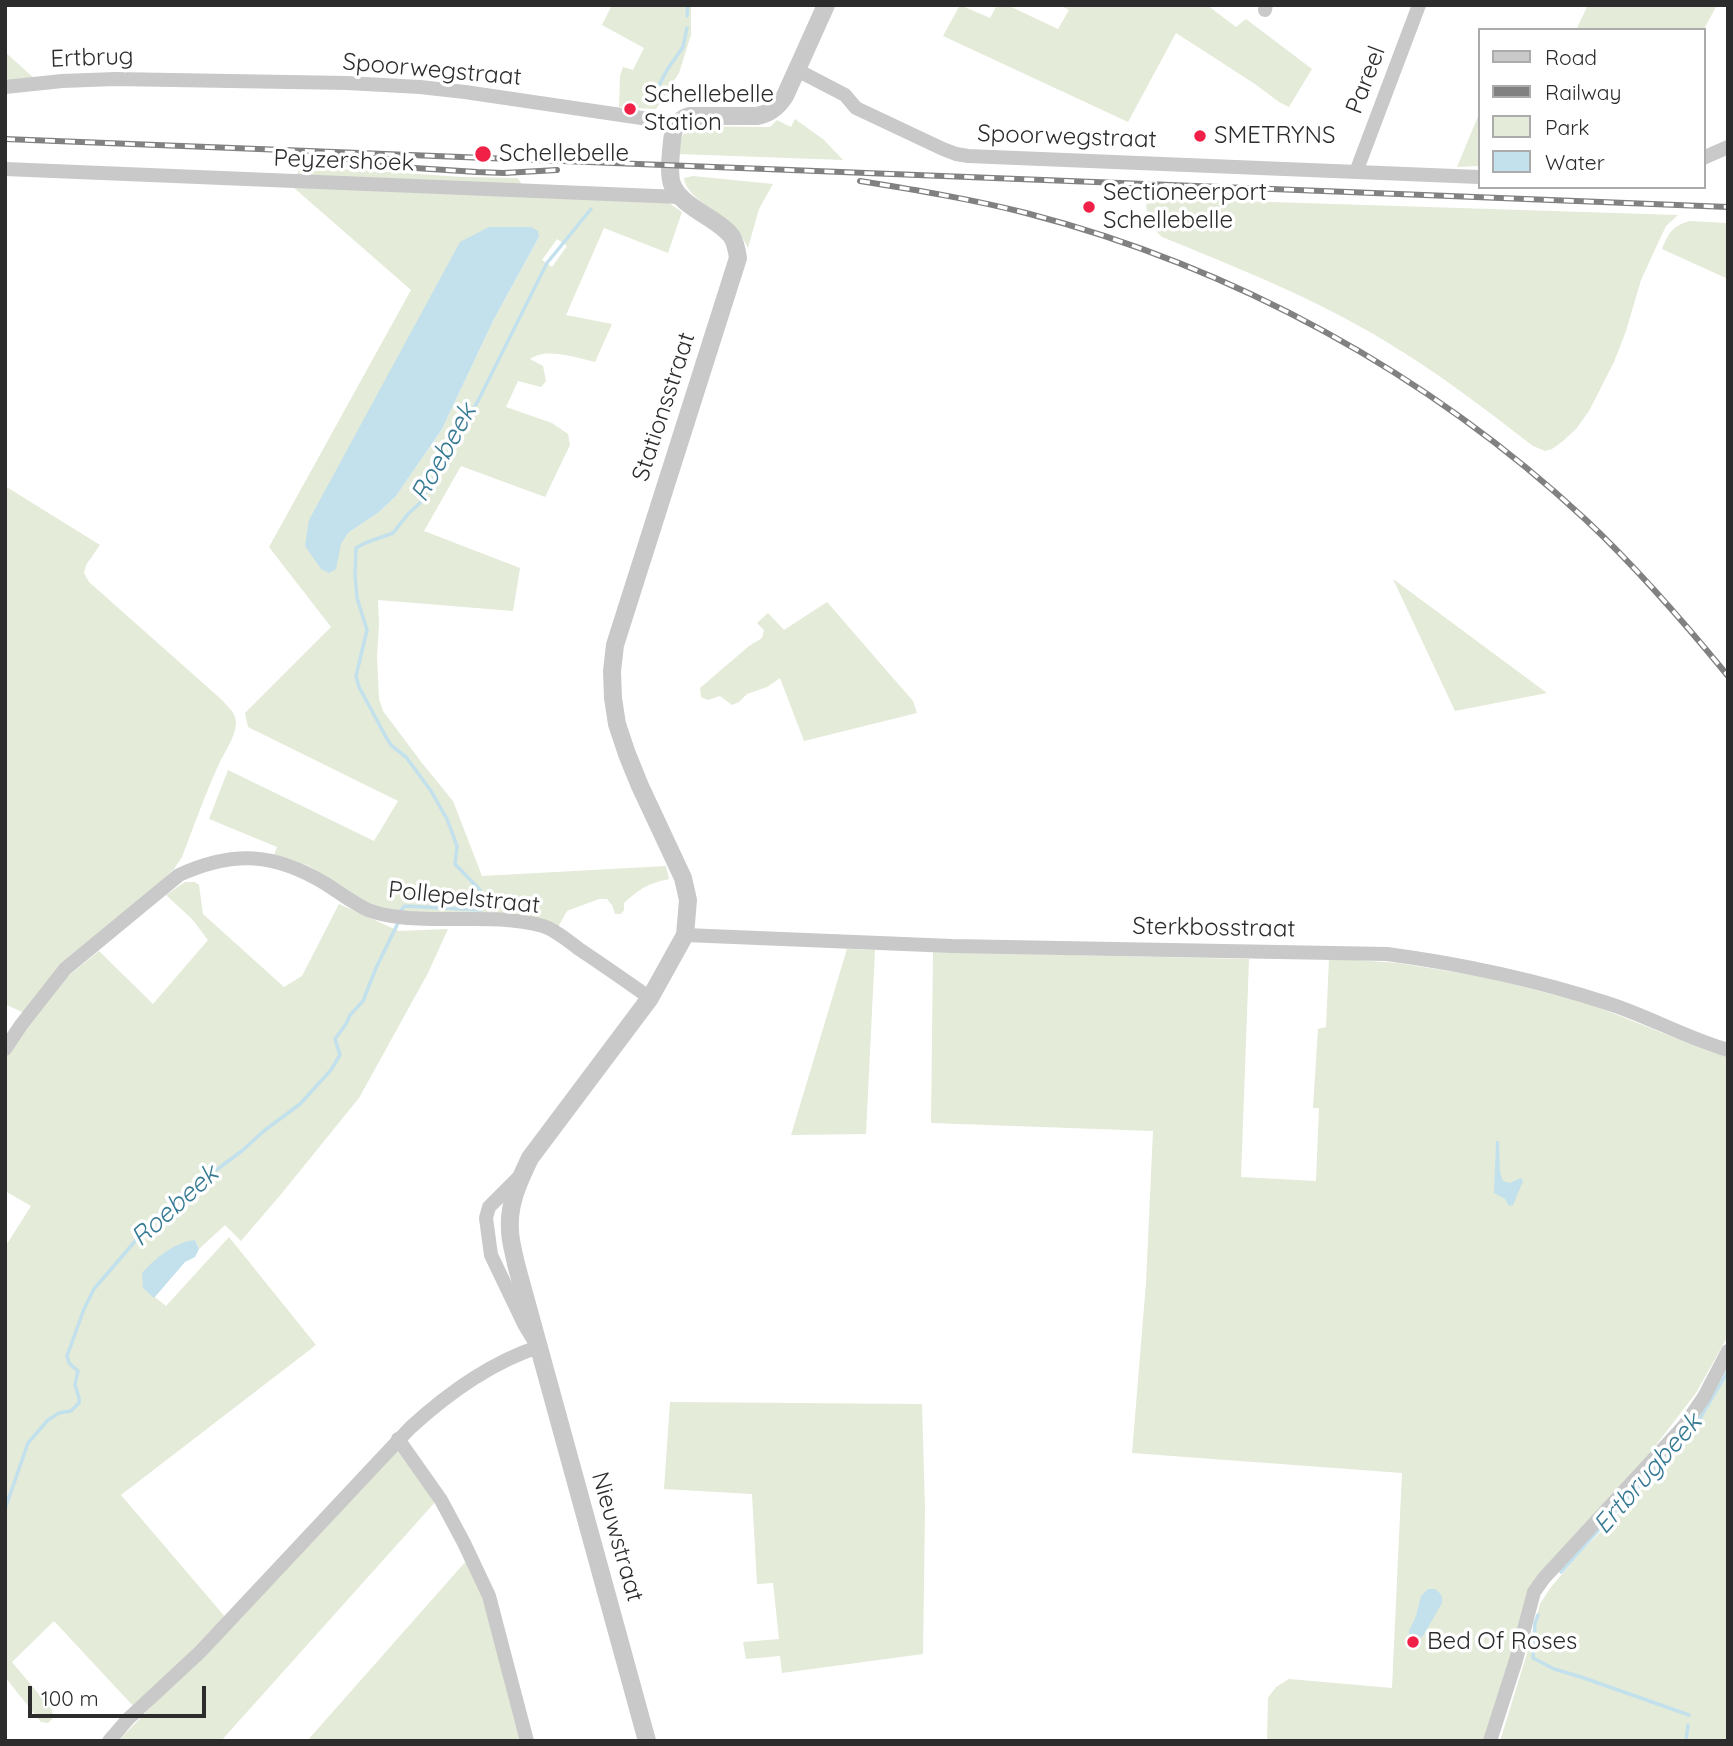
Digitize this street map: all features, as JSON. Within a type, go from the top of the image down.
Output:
[{"type":"street","points":[[680,197],[671,178],[672,138],[676,125],[689,116],[764,115],[775,109],[781,103],[826,5]]},
{"type":"street","name":"Pareel","points":[[1356,172],[1417,6]]},
{"type":"street","name":"Spoorwegstraat","points":[[797,70],[845,95],[856,107],[909,134],[956,154],[968,156],[1478,177]]},
{"type":"street","name":"Ertbrug","points":[[5,87],[88,79],[181,79]]},
{"type":"street","name":"Spoorwegstraat","points":[[181,79],[420,87],[644,118],[676,125]]},
{"type":"street","points":[[1705,157],[1728,147]]},
{"type":"street","name":"Peyzershoek","points":[[5,169],[680,197]]},
{"type":"street","name":"Stationsstraat","points":[[680,197],[732,236],[738,258],[615,645],[612,671],[617,724],[626,754],[683,878],[688,900],[685,935]]},
{"type":"street","name":"Pollepelstraat","points":[[5,1049],[65,969],[179,875],[198,866],[246,858],[272,860],[295,868],[368,910],[398,917],[478,919],[545,927],[650,998]]},
{"type":"street","name":"Nieuwstraat","points":[[648,1741],[538,1347],[516,1264],[510,1229],[515,1188],[530,1158],[650,998],[685,935]]},
{"type":"street","name":"Sterkbosstraat","points":[[685,935],[952,946],[1387,954],[1445,961],[1608,1003],[1728,1050]]},
{"type":"street","name":"Nieuwstraat","points":[[522,1175],[489,1207],[486,1218],[491,1255],[538,1347]]},
{"type":"street","points":[[108,1741],[200,1652],[398,1439],[440,1400],[519,1353],[538,1347]]},
{"type":"street","points":[[1490,1741],[1534,1592],[1684,1426],[1704,1397],[1728,1351]]},
{"type":"street","points":[[398,1439],[441,1500],[489,1596],[527,1741]]},
{"type":"green space","points":[[612,5],[691,5],[691,35],[679,73],[656,109],[619,107],[623,67],[633,70],[644,48],[602,25]]},
{"type":"green space","points":[[960,5],[990,18],[997,5],[1007,5],[1058,29],[1069,10],[1060,5],[1207,5],[1236,27],[1246,19],[1312,69],[1289,107],[1176,33],[1128,122],[943,36]]},
{"type":"green space","points":[[1588,5],[1717,5],[1705,28],[1577,28]]},
{"type":"green space","points":[[5,52],[35,79],[5,83]]},
{"type":"green space","points":[[1478,116],[1478,166],[1457,167]]},
{"type":"green space","points":[[795,119],[824,140],[843,160],[678,154],[684,134],[694,126],[770,127],[777,120],[791,127]]},
{"type":"green space","points":[[300,166],[518,178],[528,196],[669,203],[682,212],[668,253],[604,228],[566,315],[612,324],[595,362],[562,354],[545,354],[530,359],[543,366],[546,381],[541,387],[518,381],[506,407],[552,423],[568,434],[570,445],[545,497],[461,466],[424,531],[520,568],[513,611],[378,600],[377,657],[379,699],[383,711],[453,801],[482,876],[666,866],[669,879],[650,885],[635,894],[624,903],[621,914],[615,914],[607,899],[599,899],[567,911],[558,927],[394,912],[368,904],[309,866],[274,855],[277,847],[209,819],[228,770],[374,841],[398,801],[248,727],[245,713],[331,627],[269,547],[411,290],[293,187]],"holes":[[[531,227],[539,237],[494,319],[442,429],[396,496],[379,512],[348,533],[341,544]],[[557,239],[567,246],[552,267],[542,260]]]},
{"type":"green space","points":[[693,176],[773,184],[759,209],[748,248],[733,227],[691,193],[684,178]]},
{"type":"green space","points":[[1146,198],[1678,215],[1666,226],[1641,280],[1614,362],[1589,411],[1563,441],[1545,451],[1533,446],[1423,365],[1358,325],[1275,284],[1162,237],[1149,219]]},
{"type":"green space","points":[[1689,221],[1728,223],[1728,279],[1662,249],[1671,231]]},
{"type":"green space","points":[[5,486],[100,545],[86,565],[84,573],[89,582],[222,700],[236,719],[232,739],[209,787],[182,857],[174,869],[24,1013],[5,1004]]},
{"type":"green space","points":[[1393,579],[1547,693],[1455,711]]},
{"type":"green space","points":[[827,602],[913,701],[917,713],[804,741],[780,678],[767,687],[747,694],[732,705],[720,696],[708,700],[701,697],[700,688],[762,638],[764,630],[757,623],[768,613],[784,630]]},
{"type":"green space","points":[[185,882],[199,885],[203,914],[284,987],[302,976],[339,904],[399,931],[448,929],[428,973],[359,1098],[282,1193],[241,1241],[225,1225],[199,1249],[195,1240],[143,1288],[166,1306],[229,1237],[316,1345],[121,1495],[226,1618],[135,1708],[54,1621],[12,1662],[52,1710],[53,1718],[48,1723],[41,1722],[5,1677],[5,1247],[31,1206],[5,1191],[5,1058],[33,1016],[62,981],[99,951],[153,1004],[208,940],[192,919],[166,895]]},
{"type":"green space","points":[[847,949],[875,950],[866,1134],[791,1135]]},
{"type":"green space","points":[[933,952],[1249,959],[1241,1177],[1316,1181],[1319,1108],[1313,1108],[1318,1029],[1326,1027],[1329,958],[1398,963],[1485,977],[1590,1004],[1708,1051],[1728,1056],[1728,1336],[1696,1393],[1649,1454],[1545,1568],[1483,1741],[1267,1741],[1268,1698],[1276,1687],[1289,1679],[1392,1688],[1402,1473],[1132,1453],[1146,1283],[1153,1131],[931,1123]]},
{"type":"green space","points":[[1728,1374],[1728,1741],[1500,1741],[1540,1604],[1581,1552],[1653,1477],[1703,1416]]},
{"type":"green space","points":[[670,1402],[922,1404],[925,1509],[923,1654],[782,1673],[780,1656],[746,1659],[743,1642],[779,1639],[773,1583],[757,1584],[752,1494],[664,1489]]},
{"type":"green space","points":[[395,1447],[437,1500],[221,1741],[118,1741],[214,1643]]},
{"type":"green space","points":[[467,1560],[487,1603],[524,1741],[307,1741]]},
{"type":"water","points":[[489,227],[531,227],[538,231],[539,237],[494,319],[442,429],[396,496],[379,512],[348,533],[341,544],[336,569],[329,573],[321,569],[305,546],[309,520],[460,242]]},
{"type":"water","points":[[1496,1141],[1499,1141],[1503,1181],[1510,1183],[1521,1178],[1523,1181],[1513,1205],[1509,1206],[1505,1199],[1494,1193]]},
{"type":"water","points":[[195,1240],[199,1249],[195,1257],[185,1262],[154,1298],[143,1288],[142,1273],[166,1252]]},
{"type":"water","points":[[1428,1589],[1439,1592],[1442,1603],[1423,1636],[1416,1640],[1413,1647],[1408,1645],[1409,1631],[1421,1596]]},
{"type":"waterway","name":"Roebeek","points":[[687,16],[688,5]]},
{"type":"waterway","name":"Roebeek","points":[[657,89],[683,47],[687,28]]},
{"type":"waterway","name":"Roebeek","points":[[401,910],[405,906],[481,910],[480,890],[455,864],[457,846],[447,819],[431,791],[406,757],[387,739],[359,687],[356,676],[367,630],[357,598],[356,548],[393,533],[420,503],[479,399],[547,263],[591,209]]},
{"type":"waterway","name":"Roebeek","points":[[5,1509],[28,1443],[48,1420],[59,1413],[71,1411],[79,1403],[75,1385],[78,1371],[69,1363],[67,1356],[94,1289],[149,1222],[300,1104],[331,1070],[340,1055],[335,1039],[350,1015],[363,1001],[399,921]]},
{"type":"waterway","name":"Ertbrugbeek","points":[[1561,1572],[1683,1441],[1699,1420],[1728,1371]]},
{"type":"waterway","points":[[1538,1615],[1533,1658],[1554,1669],[1689,1715]]},
{"type":"waterway","name":"Ertbrugbeek","points":[[1686,1741],[1688,1725]]},
{"type":"railway","points":[[5,139],[1728,207]]},
{"type":"railway","points":[[306,161],[504,173],[557,170]]},
{"type":"railway","points":[[860,181],[1005,208],[1103,236],[1179,263],[1253,295],[1325,332],[1394,373],[1461,418],[1525,467],[1586,520],[1623,557],[1677,615],[1728,676]]},
{"type":"place","name":"Schellebelle Station","points":[[630,109]]},
{"type":"place","name":"SMETRYNS","points":[[1200,136]]},
{"type":"place","name":"Schellebelle","points":[[483,154]]},
{"type":"place","name":"Sectioneerport Schellebelle","points":[[1089,207]]},
{"type":"place","name":"Bed Of Roses","points":[[1413,1642]]}]
